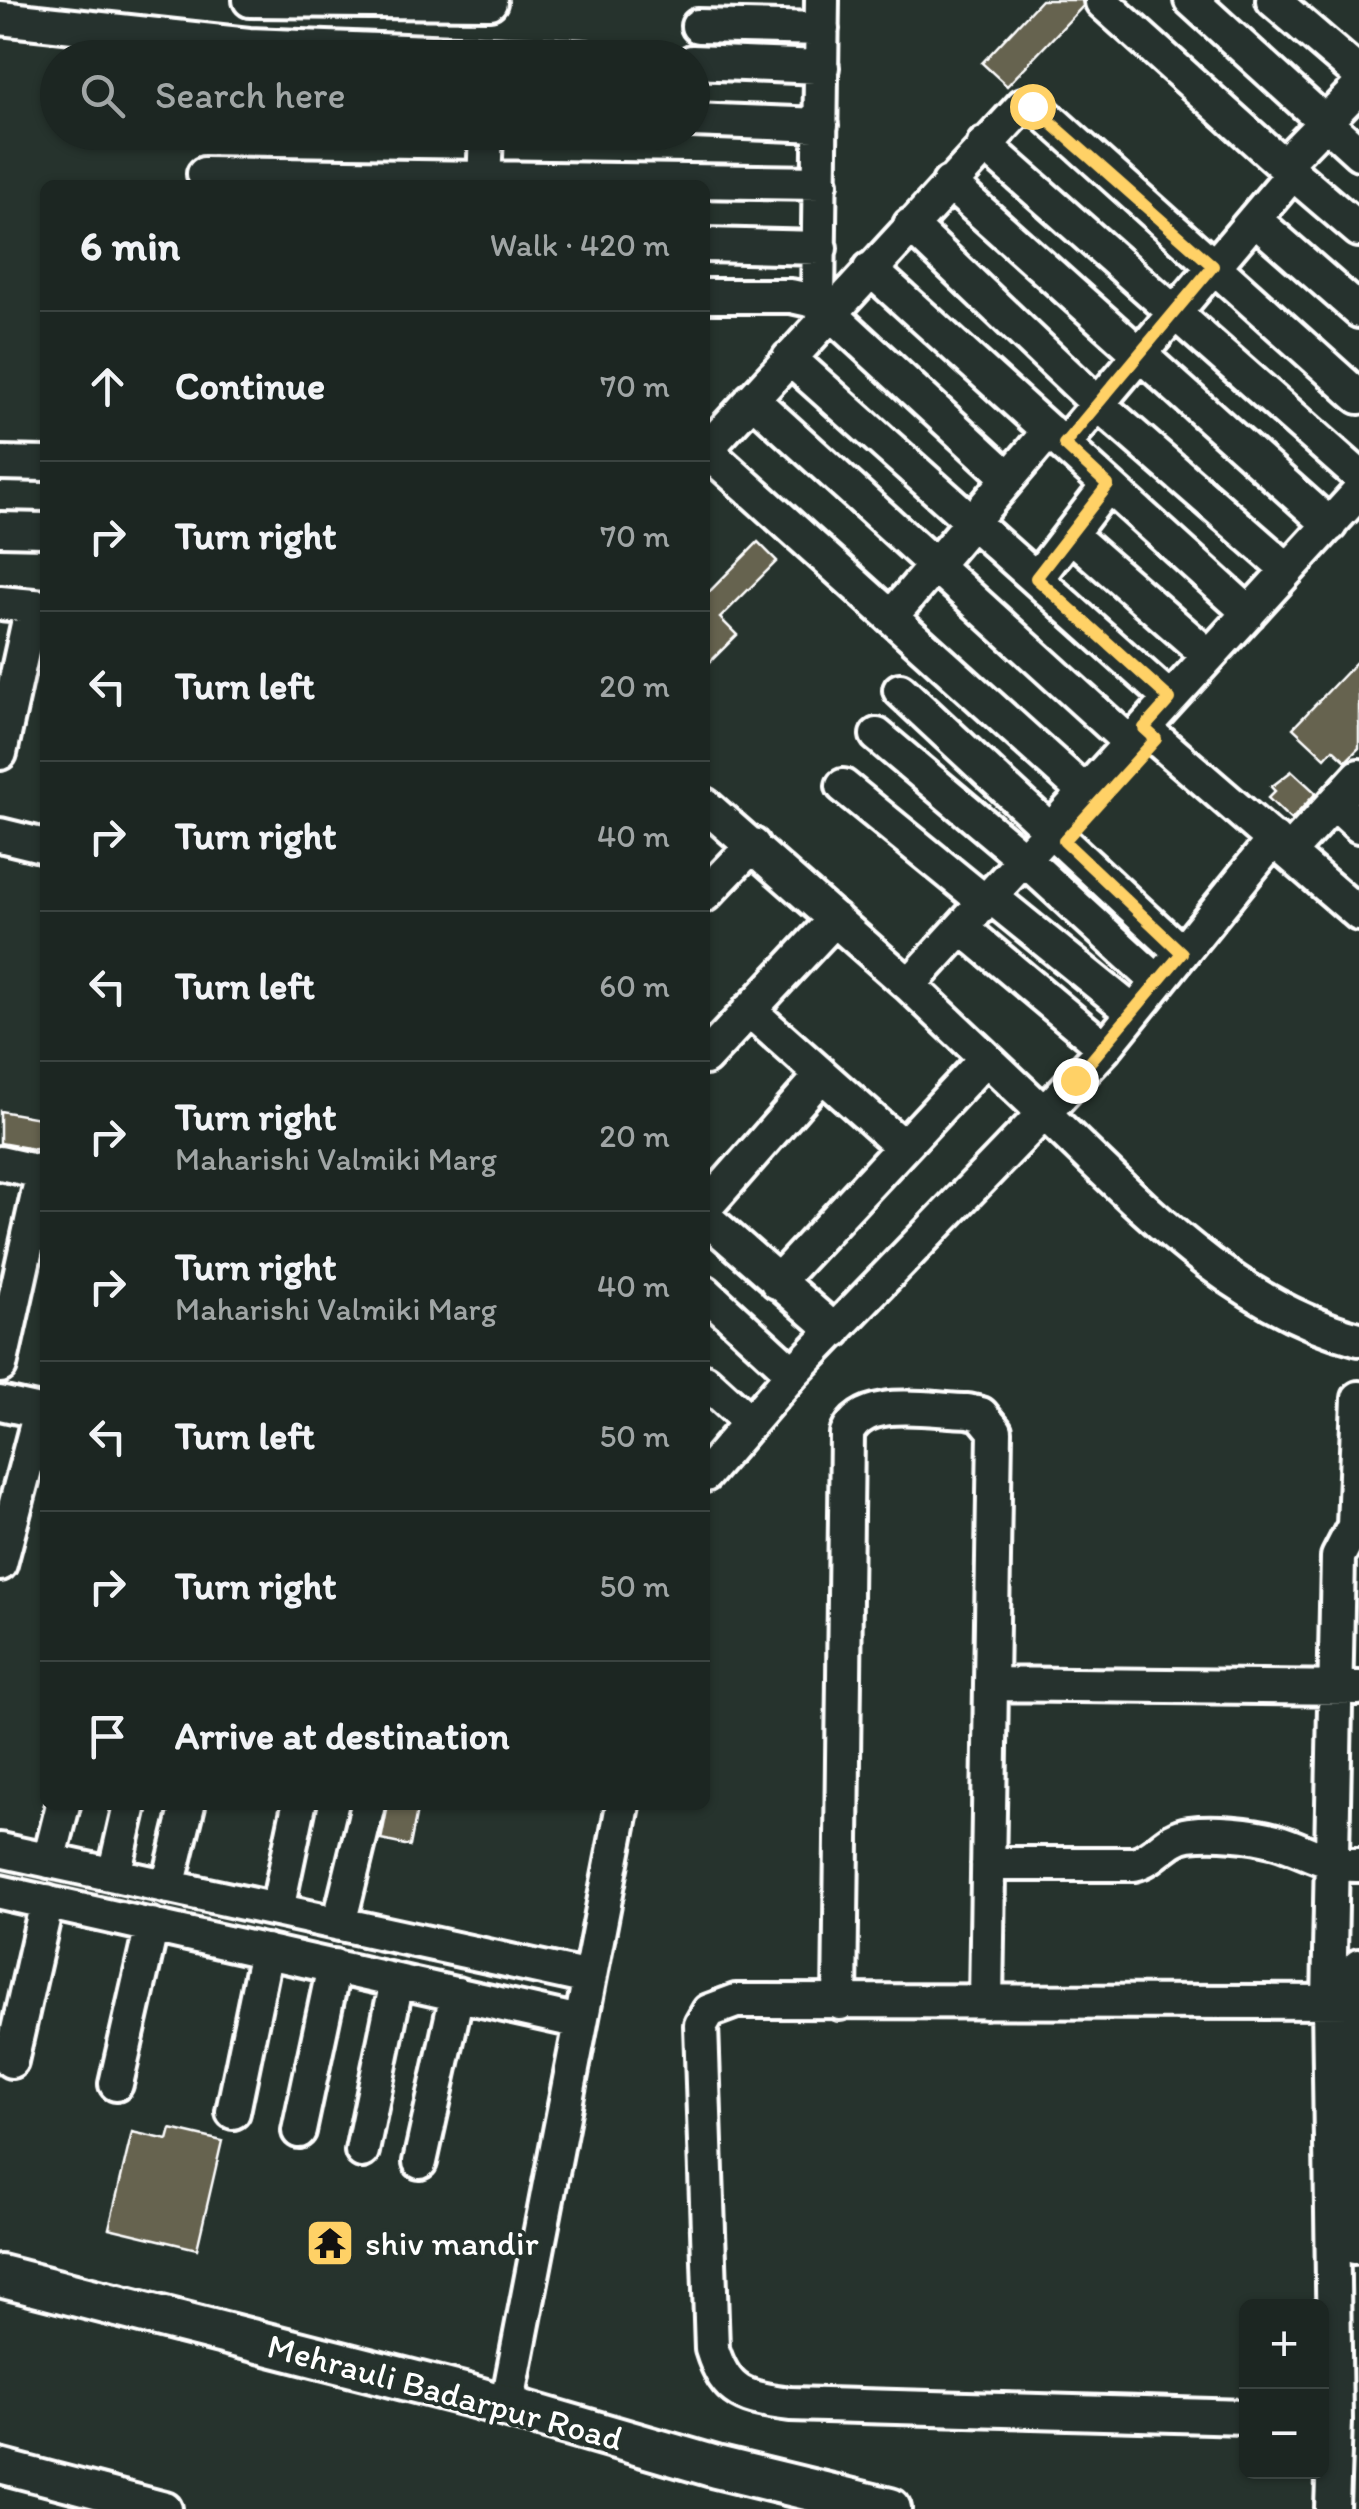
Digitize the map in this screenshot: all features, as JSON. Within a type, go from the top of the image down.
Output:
[{"type":"main road","name":"Mehrauli Badarpur Road","points":[[0,2276],[508,2406],[716,2468],[890,2509]]},
{"type":"main road","name":"Mehrauli Badarpur Road","points":[[0,2291],[524,2432],[784,2509]]},
{"type":"street","points":[[249,40],[250,0],[490,1],[489,40]]},
{"type":"street","points":[[1191,0],[1359,153]]},
{"type":"street","points":[[1273,0],[1359,74]]},
{"type":"street","points":[[1102,2],[1359,230]]},
{"type":"street","points":[[696,40],[698,13],[822,14],[820,248],[824,308]]},
{"type":"street","points":[[0,18],[166,40]]},
{"type":"street","points":[[710,63],[822,67]]},
{"type":"street","points":[[891,617],[1008,478],[1098,404],[1254,220],[1324,123],[1359,87]]},
{"type":"street","points":[[1085,792],[712,454],[715,440],[789,358],[824,308],[870,269],[1014,111],[1032,106],[1359,396]]},
{"type":"street","points":[[710,121],[821,125]]},
{"type":"street","points":[[984,144],[1359,476]]},
{"type":"street","points":[[485,180],[486,150]]},
{"type":"street","points":[[204,174],[415,180]]},
{"type":"street","points":[[710,182],[821,182]]},
{"type":"street","points":[[949,182],[1138,356],[1344,520]]},
{"type":"street","points":[[1254,220],[1359,311]]},
{"type":"street","points":[[910,226],[1098,404],[1288,570]]},
{"type":"street","points":[[710,246],[820,248]]},
{"type":"street","points":[[870,269],[1249,612]]},
{"type":"street","points":[[710,296],[791,296],[824,308],[1008,478]]},
{"type":"street","points":[[789,358],[1170,699]]},
{"type":"street","points":[[752,399],[935,565],[1282,845],[1359,914]]},
{"type":"street","points":[[0,463],[40,464]]},
{"type":"street","points":[[1036,578],[1108,485]]},
{"type":"street","points":[[916,992],[993,902],[1344,520],[1359,492]]},
{"type":"street","points":[[1058,834],[1085,792],[1144,737],[1170,699],[1288,570],[1344,520]]},
{"type":"street","points":[[0,529],[40,530]]},
{"type":"street","points":[[1072,536],[1209,656]]},
{"type":"street","points":[[0,753],[26,605]]},
{"type":"street","points":[[900,690],[1182,953]]},
{"type":"street","points":[[877,734],[1031,865],[1158,982]]},
{"type":"street","points":[[710,1469],[793,1373],[1105,1048],[1182,953],[1282,845],[1334,803],[1359,776]]},
{"type":"street","points":[[843,786],[1134,1012]]},
{"type":"street","points":[[1334,803],[1359,826]]},
{"type":"street","points":[[710,809],[916,992],[1157,1220],[1220,1272],[1290,1316],[1359,1339]]},
{"type":"street","points":[[0,835],[40,841]]},
{"type":"street","points":[[710,890],[753,846]]},
{"type":"street","points":[[710,1053],[835,919]]},
{"type":"street","points":[[969,934],[1105,1048]]},
{"type":"street","points":[[750,1010],[903,1147]]},
{"type":"street","points":[[777,1282],[986,1058]]},
{"type":"street","points":[[710,1202],[822,1075]]},
{"type":"street","points":[[0,1163],[40,1172]]},
{"type":"street","points":[[0,1366],[7,1306],[40,1187]]},
{"type":"street","points":[[710,1222],[836,1330]]},
{"type":"street","points":[[710,1297],[793,1373]]},
{"type":"street","points":[[710,1387],[748,1421]]},
{"type":"street","points":[[1352,2509],[1342,2419],[1348,1687],[1338,1557],[1356,1532],[1359,1398]]},
{"type":"street","points":[[0,1403],[40,1411]]},
{"type":"street","points":[[840,2003],[847,1434],[861,1414],[877,1410],[981,1414],[995,1432],[986,2002]]},
{"type":"street","points":[[0,1564],[40,1423]]},
{"type":"street","points":[[991,1684],[1348,1687]]},
{"type":"street","points":[[49,1861],[62,1810]]},
{"type":"street","points":[[114,1875],[129,1810]]},
{"type":"street","points":[[168,1887],[187,1810]]},
{"type":"street","points":[[277,1910],[299,1810]]},
{"type":"street","points":[[339,1924],[367,1810]]},
{"type":"street","points":[[508,2406],[622,1810]]},
{"type":"street","points":[[988,1864],[1134,1864],[1147,1861],[1171,1840],[1200,1834],[1279,1842],[1347,1866]]},
{"type":"street","points":[[0,1850],[589,1978]]},
{"type":"street","points":[[0,1892],[580,2022]]},
{"type":"street","points":[[11,2061],[47,1902]]},
{"type":"street","points":[[116,2084],[152,1925]]},
{"type":"street","points":[[233,2112],[266,1951]]},
{"type":"street","points":[[299,2131],[334,1966]]},
{"type":"street","points":[[1332,2509],[1357,2200],[1344,2003],[1359,1966]]},
{"type":"street","points":[[362,2150],[398,1980]]},
{"type":"street","points":[[420,2162],[457,1994]]},
{"type":"street","points":[[1239,2417],[790,2404],[745,2397],[726,2380],[715,2359],[709,2326],[702,2024],[709,2011],[736,2001],[1344,2003]]},
{"type":"street","points":[[0,2466],[165,2509]]},
{"type":"building","points":[[1041,0],[1082,0],[1083,6],[1007,86],[982,63]]},
{"type":"building","points":[[758,542],[777,561],[720,618],[737,635],[710,662],[710,591]]},
{"type":"building","points":[[1359,659],[1359,748],[1346,761],[1333,749],[1325,758],[1293,728]]},
{"type":"building","points":[[1292,771],[1316,793],[1291,820],[1268,798],[1275,791],[1271,787]]},
{"type":"building","points":[[0,1111],[40,1118],[40,1150],[0,1143]]},
{"type":"building","points":[[387,1810],[417,1810],[410,1846],[381,1840]]},
{"type":"building","points":[[171,2129],[222,2141],[197,2249],[109,2228],[132,2132],[168,2140]]},
{"type":"place","name":"shiv mandir","points":[[330,2243]]},
{"type":"route","points":[[1032,106],[1213,266],[1064,444],[1108,485],[1036,578],[1170,699],[1144,728],[1156,739],[1064,841],[1182,953],[1075,1080]]}]
